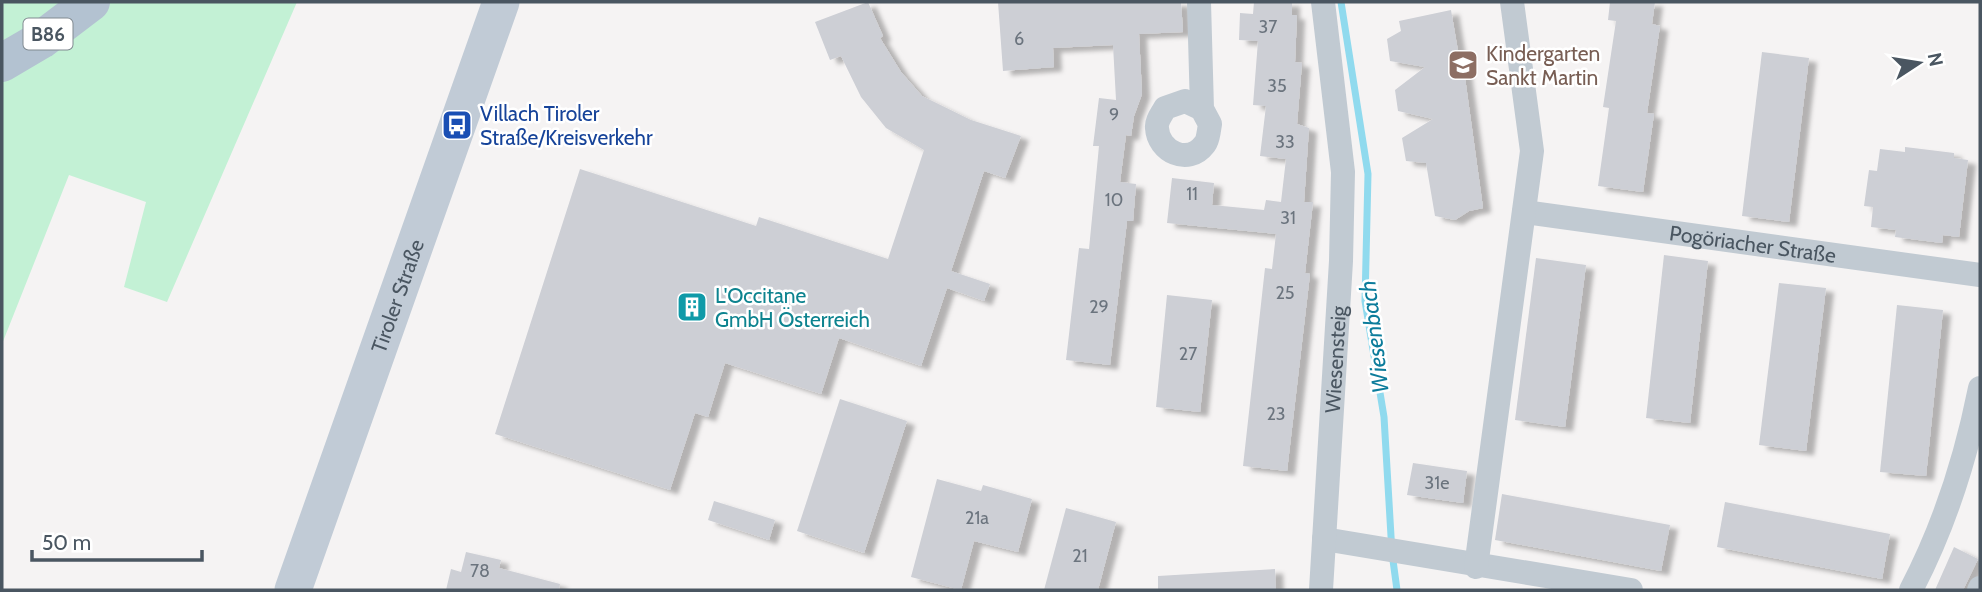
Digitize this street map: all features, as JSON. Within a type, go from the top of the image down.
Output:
[{"type":"main road","name":"B86","points":[[2,63],[41,40],[91,2]]},
{"type":"main road","name":"Tiroler Straße","points":[[293,590],[501,2]]},
{"type":"street","points":[[1199,2],[1202,108]]},
{"type":"street","name":"Wiesensteig","points":[[1321,590],[1343,172],[1323,2]]},
{"type":"street","points":[[1476,567],[1532,151],[1512,2]]},
{"type":"street","name":"Pogöriacher Straße","points":[[1524,212],[1980,275]]},
{"type":"street","points":[[1911,590],[1935,545],[1972,429],[1980,388]]},
{"type":"street","points":[[1324,539],[1476,567],[1631,590]]},
{"type":"green space","points":[[2,2],[297,2],[167,302],[124,287],[146,202],[69,175],[2,344]]},
{"type":"building","name":"L'Occitane GmbH Österreich","points":[[868,2],[883,36],[880,38],[901,72],[922,96],[971,120],[1021,136],[1005,178],[984,171],[951,271],[990,284],[984,301],[947,288],[921,366],[839,338],[821,394],[725,363],[708,417],[695,413],[670,490],[495,434],[580,169],[756,226],[759,217],[888,259],[924,150],[886,128],[861,97],[841,56],[830,60],[815,22]]},
{"type":"building","points":[[998,2],[1181,2],[1183,32],[1139,34],[1142,94],[1134,116],[1131,136],[1126,135],[1120,182],[1136,184],[1133,221],[1127,221],[1110,365],[1066,360],[1079,248],[1089,249],[1099,146],[1093,146],[1099,98],[1116,100],[1113,45],[1053,48],[1054,67],[1003,71]]},
{"type":"building","points":[[1254,2],[1292,2],[1292,15],[1297,15],[1295,62],[1302,63],[1297,124],[1309,128],[1304,202],[1313,202],[1305,273],[1310,274],[1287,471],[1243,466],[1265,268],[1272,269],[1276,234],[1167,223],[1172,178],[1214,183],[1212,205],[1264,210],[1266,200],[1281,202],[1286,159],[1260,156],[1266,106],[1253,105],[1258,41],[1239,40],[1240,13],[1253,14]]},
{"type":"building","points":[[1610,2],[1655,2],[1652,24],[1660,26],[1647,113],[1654,114],[1643,192],[1598,186],[1609,108],[1603,107],[1616,21],[1608,20]]},
{"type":"building","points":[[1451,10],[1459,57],[1462,56],[1483,208],[1469,211],[1455,220],[1435,216],[1426,163],[1406,161],[1402,138],[1433,119],[1398,111],[1395,90],[1425,67],[1390,61],[1387,39],[1401,31],[1399,21]]},
{"type":"building","points":[[1762,52],[1809,58],[1789,222],[1742,216]]},
{"type":"building","points":[[1905,147],[1954,153],[1954,158],[1968,160],[1959,237],[1943,235],[1942,243],[1895,237],[1896,230],[1871,227],[1873,207],[1864,206],[1869,170],[1877,171],[1880,149],[1905,152]]},
{"type":"building","points":[[1664,255],[1708,261],[1690,423],[1646,418]]},
{"type":"building","points":[[1536,258],[1586,265],[1565,427],[1515,420]]},
{"type":"building","points":[[1779,283],[1826,288],[1806,451],[1759,445]]},
{"type":"building","points":[[1167,295],[1212,300],[1200,412],[1156,407]]},
{"type":"building","points":[[1897,305],[1943,310],[1926,476],[1880,472]]},
{"type":"building","points":[[840,399],[907,421],[864,553],[797,531]]},
{"type":"building","points":[[1413,463],[1467,471],[1463,503],[1407,495]]},
{"type":"building","points":[[937,479],[981,491],[983,485],[1032,499],[1018,552],[974,541],[961,590],[911,577]]},
{"type":"building","points":[[1502,494],[1670,525],[1661,571],[1495,540]]},
{"type":"building","points":[[714,501],[775,520],[769,540],[708,520]]},
{"type":"building","points":[[1725,502],[1890,534],[1882,579],[1717,547]]},
{"type":"building","points":[[1066,508],[1116,522],[1098,590],[1044,590]]},
{"type":"building","points":[[1954,547],[1978,559],[1963,590],[1935,590]]},
{"type":"building","points":[[466,552],[501,560],[499,568],[560,584],[559,590],[446,590],[451,569],[461,572]]},
{"type":"building","points":[[1275,569],[1276,590],[1158,590],[1158,576]]},
{"type":"waterway","name":"Wiesenbach","points":[[1341,2],[1368,174],[1365,301],[1384,417],[1392,553],[1397,590]]},
{"type":"place","name":"Kindergarten Sankt Martin","points":[[1463,65]]},
{"type":"place","name":"Villach Tiroler Straße/Kreisverkehr","points":[[457,125]]},
{"type":"place","name":"L'Occitane GmbH Österreich","points":[[692,307]]}]
